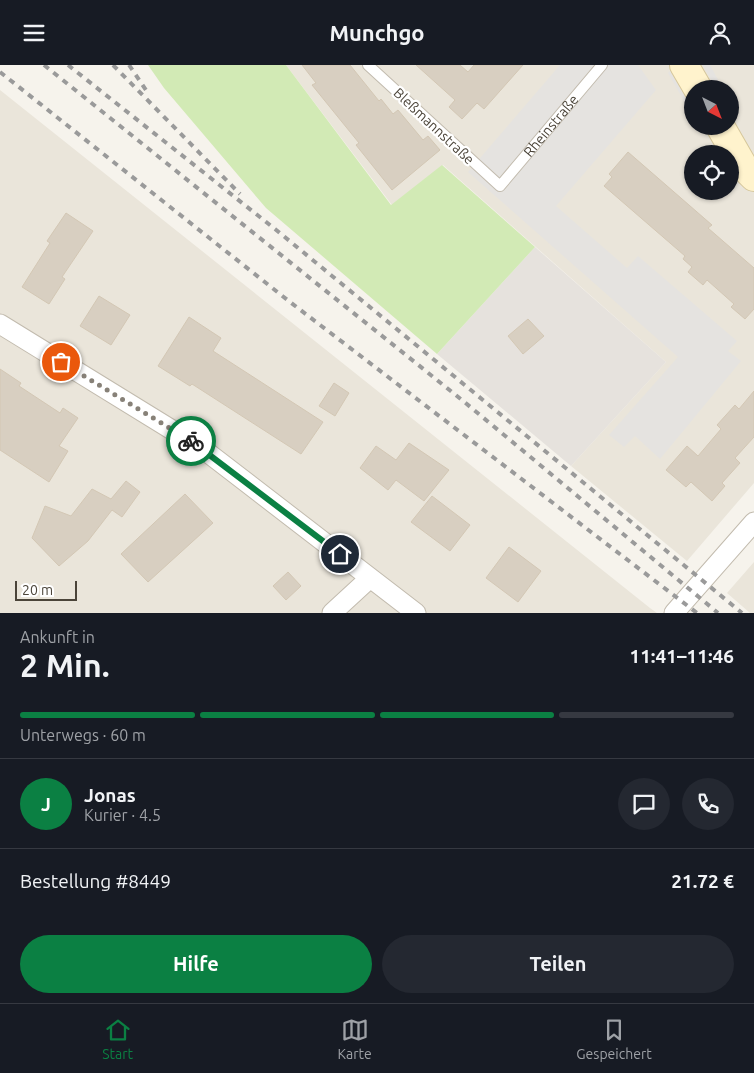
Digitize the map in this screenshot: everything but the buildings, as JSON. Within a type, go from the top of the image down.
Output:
[{"type":"main road","points":[[684,65],[693,80]]},
{"type":"main road","points":[[725,135],[743,165],[754,177]]},
{"type":"street","points":[[0,324],[203,449],[416,613]]},
{"type":"street","points":[[674,613],[754,522]]},
{"type":"street","points":[[332,613],[370,578]]},
{"type":"lane","name":"Bleßmannstraße","points":[[368,65],[500,186]]},
{"type":"lane","name":"Rheinstraße","points":[[500,186],[602,65]]},
{"type":"shaded area","points":[[286,65],[754,65],[754,483],[687,561],[571,466],[666,362],[443,165],[392,205]]},
{"type":"shaded area","points":[[560,65],[638,65],[656,90],[556,206],[627,268],[638,256],[737,341],[728,351],[741,361],[660,459],[635,436],[624,447],[609,435],[678,357],[468,172]]},
{"type":"shaded area","points":[[703,65],[710,65],[718,80],[711,80]]},
{"type":"shaded area","points":[[673,68],[684,88],[684,101],[668,73]]},
{"type":"shaded area","points":[[0,90],[650,608],[657,613],[0,613]]},
{"type":"shaded area","points":[[535,247],[666,362],[571,466],[437,354]]},
{"type":"shaded area","points":[[754,562],[754,613],[750,613],[727,593]]},
{"type":"green space","points":[[148,65],[286,65],[391,205],[442,165],[535,247],[437,354],[266,208],[164,88]]},
{"type":"railway","points":[[44,65],[462,400],[718,613]]},
{"type":"railway","points":[[68,65],[275,229],[742,613]]},
{"type":"railway","points":[[113,65],[240,194]]},
{"type":"railway","points":[[129,65],[148,93]]},
{"type":"railway","points":[[0,72],[290,302],[697,613]]},
{"type":"way so far","points":[[61,362],[191,441]]},
{"type":"route","points":[[191,441],[340,554]]}]
